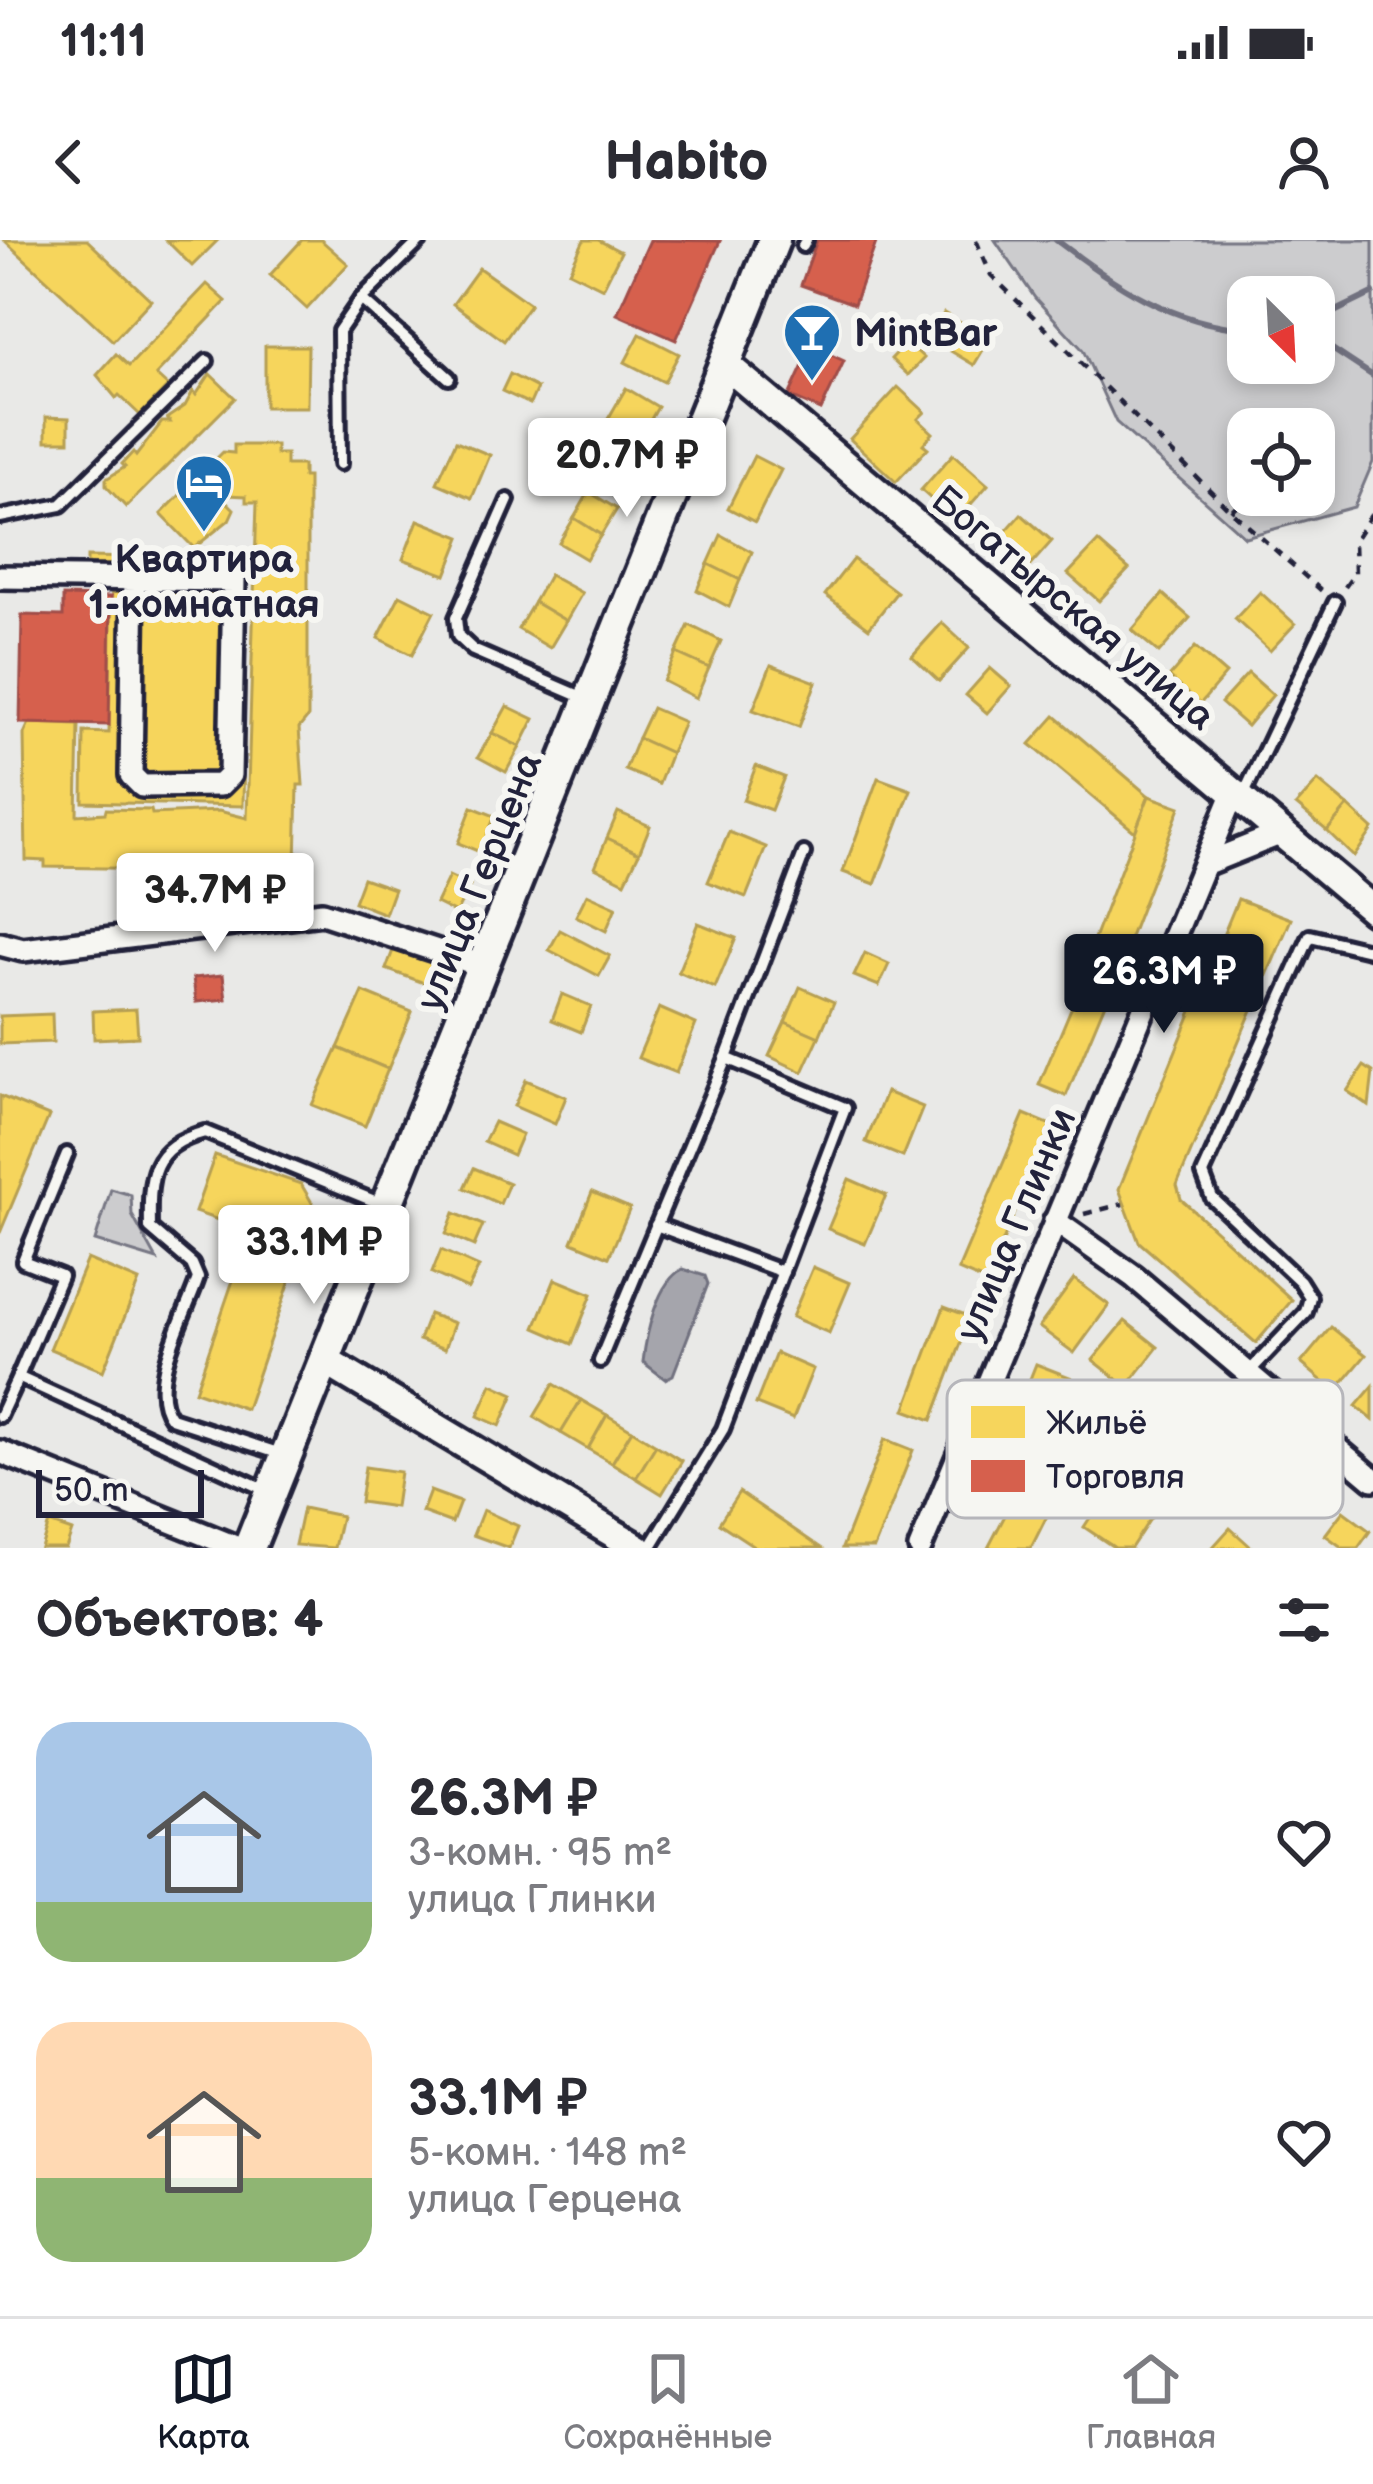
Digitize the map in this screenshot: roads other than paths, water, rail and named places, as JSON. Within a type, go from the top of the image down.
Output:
[{"type":"main road","name":"улица Герцена","points":[[249,1548],[487,967],[725,364],[794,242]]},
{"type":"street","name":"Богатырская улица","points":[[725,364],[1373,910]]},
{"type":"street","points":[[0,577],[134,576],[234,580],[230,775],[220,785],[142,786],[130,775],[134,576]]},
{"type":"street","name":"улица Глинки","points":[[989,1380],[1238,796]]},
{"type":"street","points":[[1207,863],[1282,833]]},
{"type":"street","points":[[0,944],[23,950],[322,913],[487,967]]},
{"type":"street","points":[[1055,1221],[1134,1277],[1253,1380]]},
{"type":"street","points":[[327,1362],[638,1548]]},
{"type":"street","points":[[0,1452],[238,1548]]},
{"type":"street","points":[[1343,1455],[1373,1480]]},
{"type":"street","name":"улица Глинки","points":[[920,1548],[947,1483]]},
{"type":"lane","points":[[340,464],[339,331],[362,299],[421,240]]},
{"type":"lane","points":[[362,299],[449,379]]},
{"type":"lane","points":[[0,517],[61,505],[207,361]]},
{"type":"lane","points":[[508,500],[456,618],[458,636],[473,650],[592,701]]},
{"type":"lane","points":[[1238,796],[1335,602]]},
{"type":"lane","points":[[600,1361],[726,1058],[804,853]]},
{"type":"lane","points":[[1247,1375],[1306,1312],[1310,1297],[1300,1281],[1212,1198],[1203,1174],[1310,936],[1373,951]]},
{"type":"lane","points":[[650,1548],[723,1429],[845,1108],[726,1058]]},
{"type":"lane","points":[[286,1456],[171,1418],[161,1405],[161,1385],[198,1279],[192,1264],[150,1228],[149,1192],[157,1161],[174,1140],[205,1132],[388,1206]]},
{"type":"lane","points":[[0,1416],[61,1276],[23,1261],[68,1154]]},
{"type":"lane","points":[[656,1225],[783,1272]]},
{"type":"lane","points":[[18,1377],[273,1493]]},
{"type":"waterway","points":[[1056,240],[1146,300],[1227,327]]},
{"type":"waterway","points":[[1335,312],[1373,293]]},
{"type":"waterway","points":[[1335,351],[1373,376]]},
{"type":"place","name":"MintBar","points":[[812,383]]},
{"type":"place","name":"Квартира 1-комнатная","points":[[204,534]]}]
